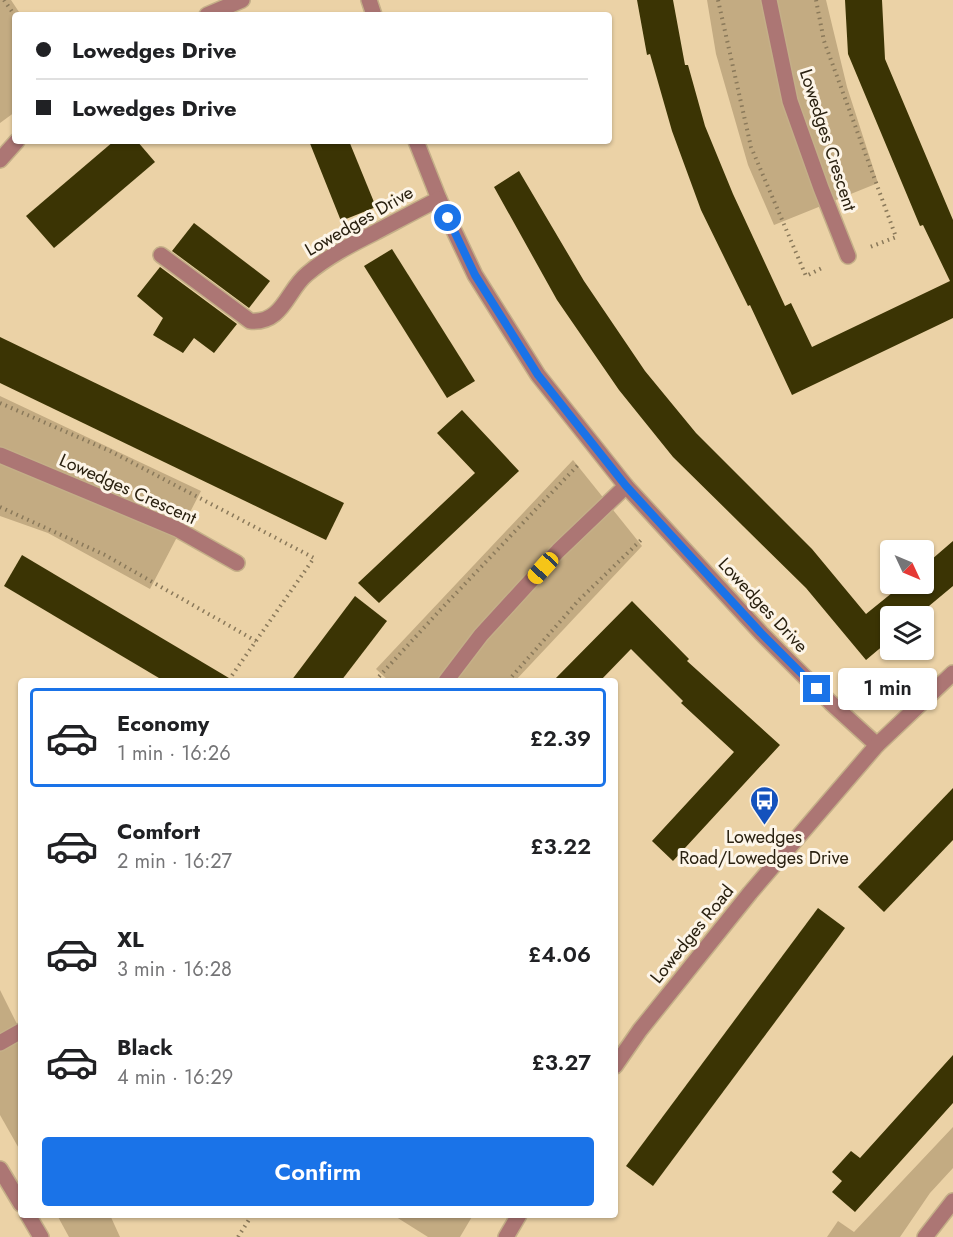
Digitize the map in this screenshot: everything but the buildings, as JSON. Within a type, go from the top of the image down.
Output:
[{"type":"street","points":[[213,8],[242,0]]},
{"type":"street","name":"Lowedges Crescent","points":[[769,0],[790,101],[848,256]]},
{"type":"street","points":[[0,160],[14,144]]},
{"type":"street","name":"Lowedges Drive","points":[[417,144],[439,199],[475,275],[538,375],[626,486],[761,633],[877,745]]},
{"type":"street","name":"Lowedges Drive","points":[[161,255],[250,321],[261,322],[273,315],[288,300],[304,276],[333,254],[439,199]]},
{"type":"street","name":"Lowedges Crescent","points":[[0,455],[177,529],[237,563]]},
{"type":"street","points":[[448,678],[481,635],[558,551],[626,486]]},
{"type":"street","name":"Lowedges Road","points":[[618,1062],[640,1030],[750,893],[877,745],[953,673]]},
{"type":"street","points":[[0,1044],[18,1033]]},
{"type":"street","points":[[0,1169],[18,1199]]},
{"type":"street","points":[[925,1237],[953,1201]]},
{"type":"street","points":[[30,1218],[41,1237]]},
{"type":"street","points":[[506,1237],[517,1218]]},
{"type":"path","points":[[378,678],[595,447]]},
{"type":"path","points":[[0,507],[105,555],[256,641]]},
{"type":"path","points":[[511,678],[579,600],[659,522]]},
{"type":"path","points":[[238,1237],[250,1218]]},
{"type":"shaded area","points":[[0,0],[11,0],[19,12],[12,12],[12,114],[0,123]]},
{"type":"shaded area","points":[[707,0],[826,0],[847,87],[878,183],[774,225],[748,165],[716,54]]},
{"type":"shaded area","points":[[0,396],[201,491],[150,589],[48,533],[0,516]]},
{"type":"shaded area","points":[[573,460],[642,546],[518,678],[386,678],[376,669]]},
{"type":"shaded area","points":[[0,990],[18,1026],[18,1147],[0,1115]]},
{"type":"shaded area","points":[[953,1127],[953,1168],[930,1193],[900,1237],[827,1237],[838,1221],[854,1232]]},
{"type":"shaded area","points":[[59,1218],[111,1218],[120,1237],[69,1237]]},
{"type":"shaded area","points":[[398,1218],[471,1218],[460,1237],[428,1237]]},
{"type":"place","name":"Lowedges Road/Lowedges Drive","points":[[764,826]]},
{"type":"route","points":[[448,218],[475,275],[538,375],[626,486],[761,633],[817,689]]}]
